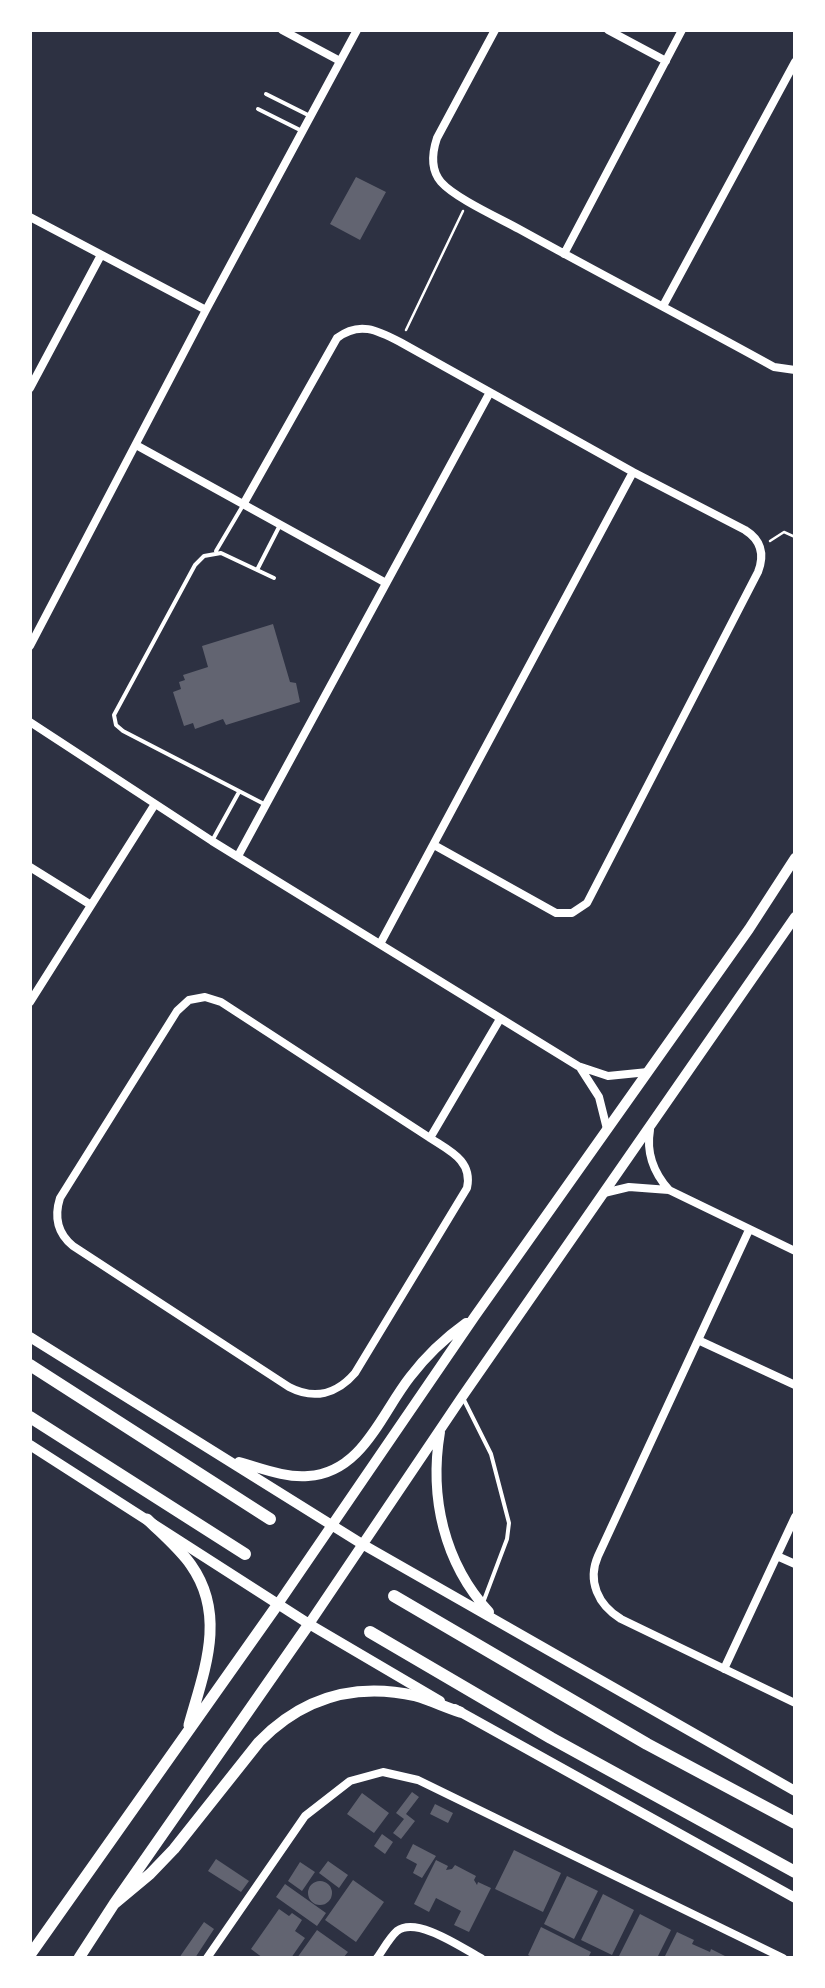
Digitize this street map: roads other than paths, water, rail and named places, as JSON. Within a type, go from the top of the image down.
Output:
[{"type":"main road","points":[[30,1365],[270,1519]]},
{"type":"main road","points":[[30,1417],[246,1554]]},
{"type":"main road","points":[[147,1518],[192,1566],[210,1608],[211,1642],[186,1735]]},
{"type":"main road","points":[[394,1596],[648,1744],[795,1823]]},
{"type":"main road","points":[[30,1955],[278,1604]]},
{"type":"main road","points":[[79,1958],[309,1624]]},
{"type":"main road","points":[[370,1632],[795,1872]]},
{"type":"main road","points":[[114,1904],[174,1849],[259,1742],[303,1707],[338,1694],[374,1692],[416,1696],[460,1712]]},
{"type":"street","points":[[282,30],[340,60]]},
{"type":"street","points":[[30,646],[357,30]]},
{"type":"street","points":[[495,30],[437,138],[432,156],[441,182],[468,201],[774,367],[795,370]]},
{"type":"street","points":[[608,30],[666,61]]},
{"type":"street","points":[[564,254],[682,30]]},
{"type":"street","points":[[662,306],[795,62]]},
{"type":"street","points":[[30,217],[206,310]]},
{"type":"street","points":[[30,388],[101,255]]},
{"type":"street","points":[[244,503],[336,338],[346,331],[368,328],[745,530],[757,540],[762,555],[758,572],[587,903],[572,912],[556,913],[434,845]]},
{"type":"street","points":[[238,856],[489,394]]},
{"type":"street","points":[[136,444],[386,583]]},
{"type":"street","points":[[380,944],[632,472]]},
{"type":"street","points":[[30,722],[154,804],[578,1066],[608,1076],[648,1072]]},
{"type":"street","points":[[30,1002],[154,804]]},
{"type":"street","points":[[278,1604],[795,858]]},
{"type":"street","points":[[30,867],[91,905]]},
{"type":"street","points":[[309,1624],[795,916]]},
{"type":"street","points":[[197,998],[221,1002],[430,1138],[462,1160],[469,1177],[466,1188],[355,1373],[342,1386],[326,1393],[307,1394],[289,1387],[72,1246],[59,1229],[60,1198],[177,1011],[197,998]]},
{"type":"street","points":[[430,1138],[500,1019]]},
{"type":"street","points":[[578,1066],[599,1097],[607,1130]]},
{"type":"street","points":[[650,1124],[652,1166],[668,1190]]},
{"type":"street","points":[[603,1193],[628,1187],[668,1190],[795,1251]]},
{"type":"street","points":[[749,1230],[594,1564],[594,1583],[613,1614],[795,1702]]},
{"type":"street","points":[[227,1460],[298,1476],[338,1468],[359,1452],[423,1361],[475,1316]]},
{"type":"street","points":[[30,1336],[362,1544],[795,1791]]},
{"type":"street","points":[[698,1340],[795,1385]]},
{"type":"street","points":[[441,1429],[436,1490],[444,1532],[460,1570],[496,1620]]},
{"type":"street","points":[[30,1444],[309,1624],[795,1898]]},
{"type":"street","points":[[724,1669],[795,1518]]},
{"type":"street","points":[[777,1556],[795,1564]]},
{"type":"street","points":[[207,1958],[305,1816],[350,1781],[383,1772],[418,1780],[783,1958]]},
{"type":"street","points":[[377,1958],[396,1932],[407,1926],[419,1927],[482,1958]]},
{"type":"lane","points":[[266,94],[310,116]]},
{"type":"lane","points":[[258,109],[302,132]]},
{"type":"lane","points":[[215,553],[244,503]]},
{"type":"lane","points":[[257,570],[281,523]]},
{"type":"lane","points":[[266,805],[123,732],[114,720],[116,709],[195,565],[204,556],[215,553],[274,578]]},
{"type":"lane","points":[[212,840],[239,792]]},
{"type":"lane","points":[[462,1397],[491,1454],[509,1522],[507,1540],[482,1605]]}]
